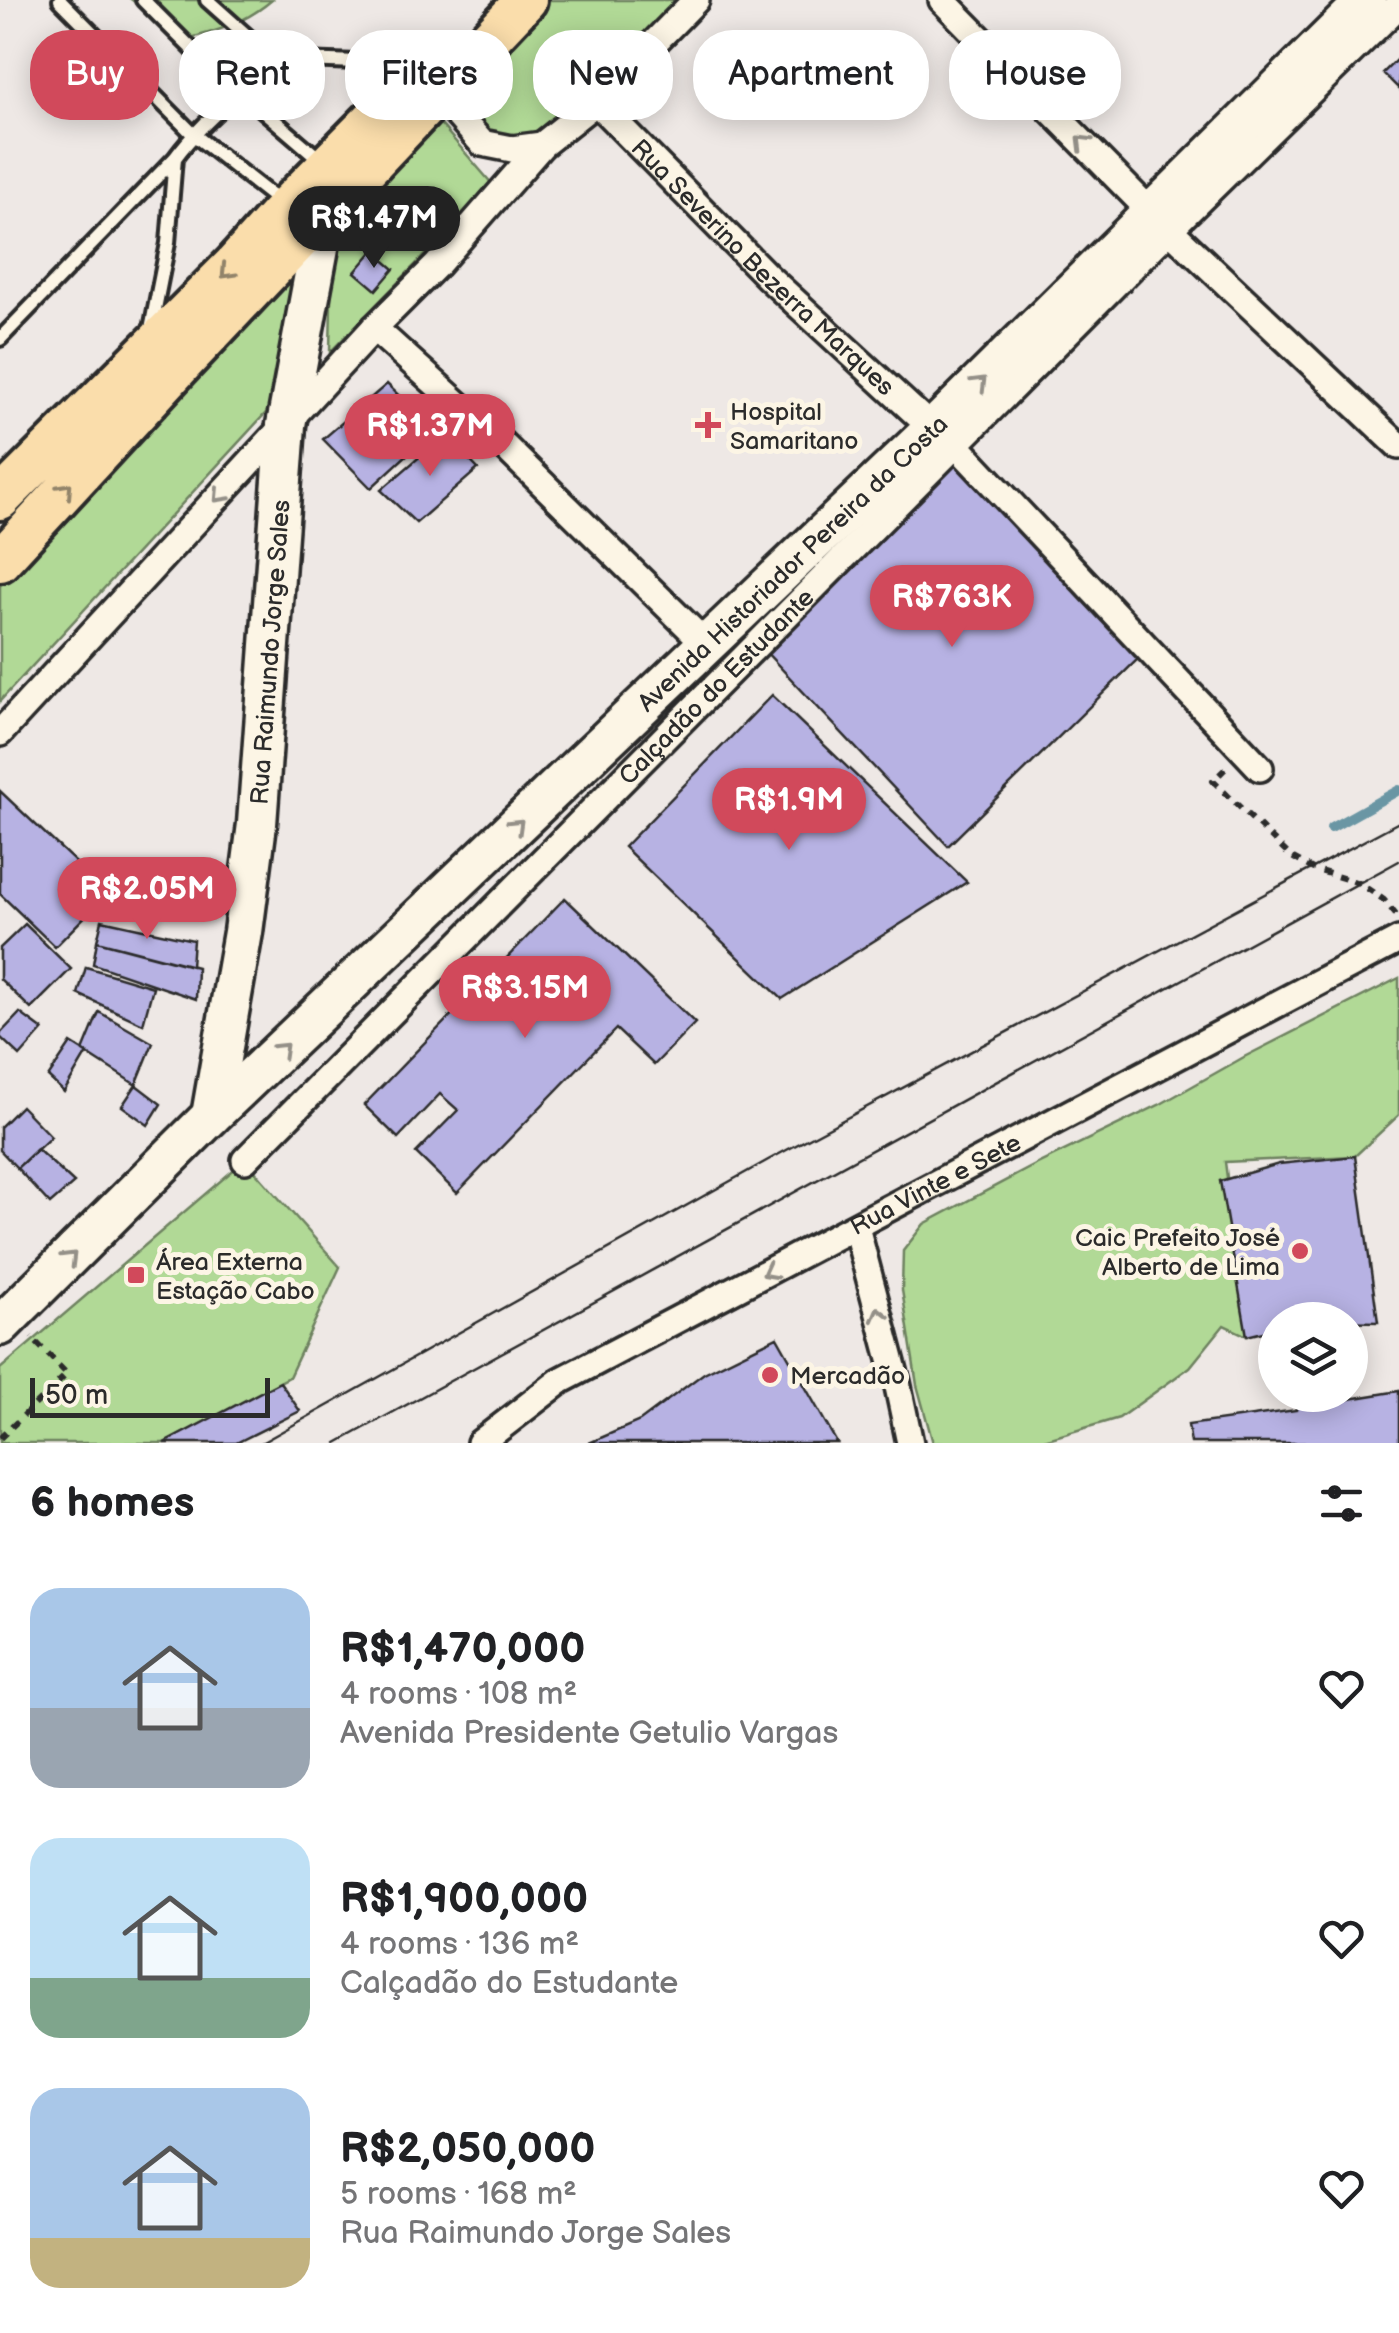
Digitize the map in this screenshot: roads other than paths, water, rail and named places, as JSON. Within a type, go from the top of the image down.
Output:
[{"type":"main road","points":[[468,30],[489,0]]},
{"type":"main road","points":[[490,30],[526,0]]},
{"type":"main road","points":[[0,499],[234,265],[307,215],[328,166],[382,120]]},
{"type":"main road","points":[[0,561],[394,120]]},
{"type":"street","points":[[667,30],[696,0]]},
{"type":"street","points":[[942,0],[1160,220],[1399,446]]},
{"type":"street","name":"Avenida Historiador Pereira da Costa","points":[[5,1321],[211,1116],[706,645],[945,437],[1160,220],[1367,0]]},
{"type":"street","points":[[1160,220],[1399,4]]},
{"type":"street","points":[[467,120],[482,143],[512,149],[542,146]]},
{"type":"street","points":[[0,733],[374,328],[437,265],[542,146],[574,120]]},
{"type":"street","name":"Rua Severino Bezerra Marques","points":[[614,120],[768,276],[945,437],[1252,760]]},
{"type":"street","name":"Rua Raimundo Jorge Sales","points":[[211,1116],[257,824],[286,424],[307,215]]},
{"type":"street","points":[[374,328],[498,440],[706,645]]},
{"type":"street","name":"Calçadão do Estudante","points":[[245,1160],[945,437]]},
{"type":"street","name":"Rua Vinte e Sete","points":[[480,1443],[560,1381],[1399,940]]},
{"type":"street","points":[[856,1227],[910,1443]]},
{"type":"lane","points":[[60,0],[193,134],[307,215]]},
{"type":"lane","points":[[142,0],[179,36]]},
{"type":"lane","points":[[207,0],[240,30]]},
{"type":"lane","points":[[0,339],[209,120]]},
{"type":"lane","points":[[274,120],[328,166]]},
{"type":"lane","points":[[146,353],[168,243],[175,158]]},
{"type":"waterway","points":[[1331,828],[1399,790]]},
{"type":"tram line","points":[[261,1443],[770,1159],[1399,822]]},
{"type":"tram line","points":[[337,1443],[1399,861]]},
{"type":"place","name":"Hospital Samaritano","points":[[708,425]]},
{"type":"place","name":"Caic Prefeito José Alberto de Lima","points":[[1300,1251]]},
{"type":"place","name":"Área Externa Estação Cabo","points":[[136,1275]]},
{"type":"place","name":"Mercadão","points":[[770,1375]]}]
